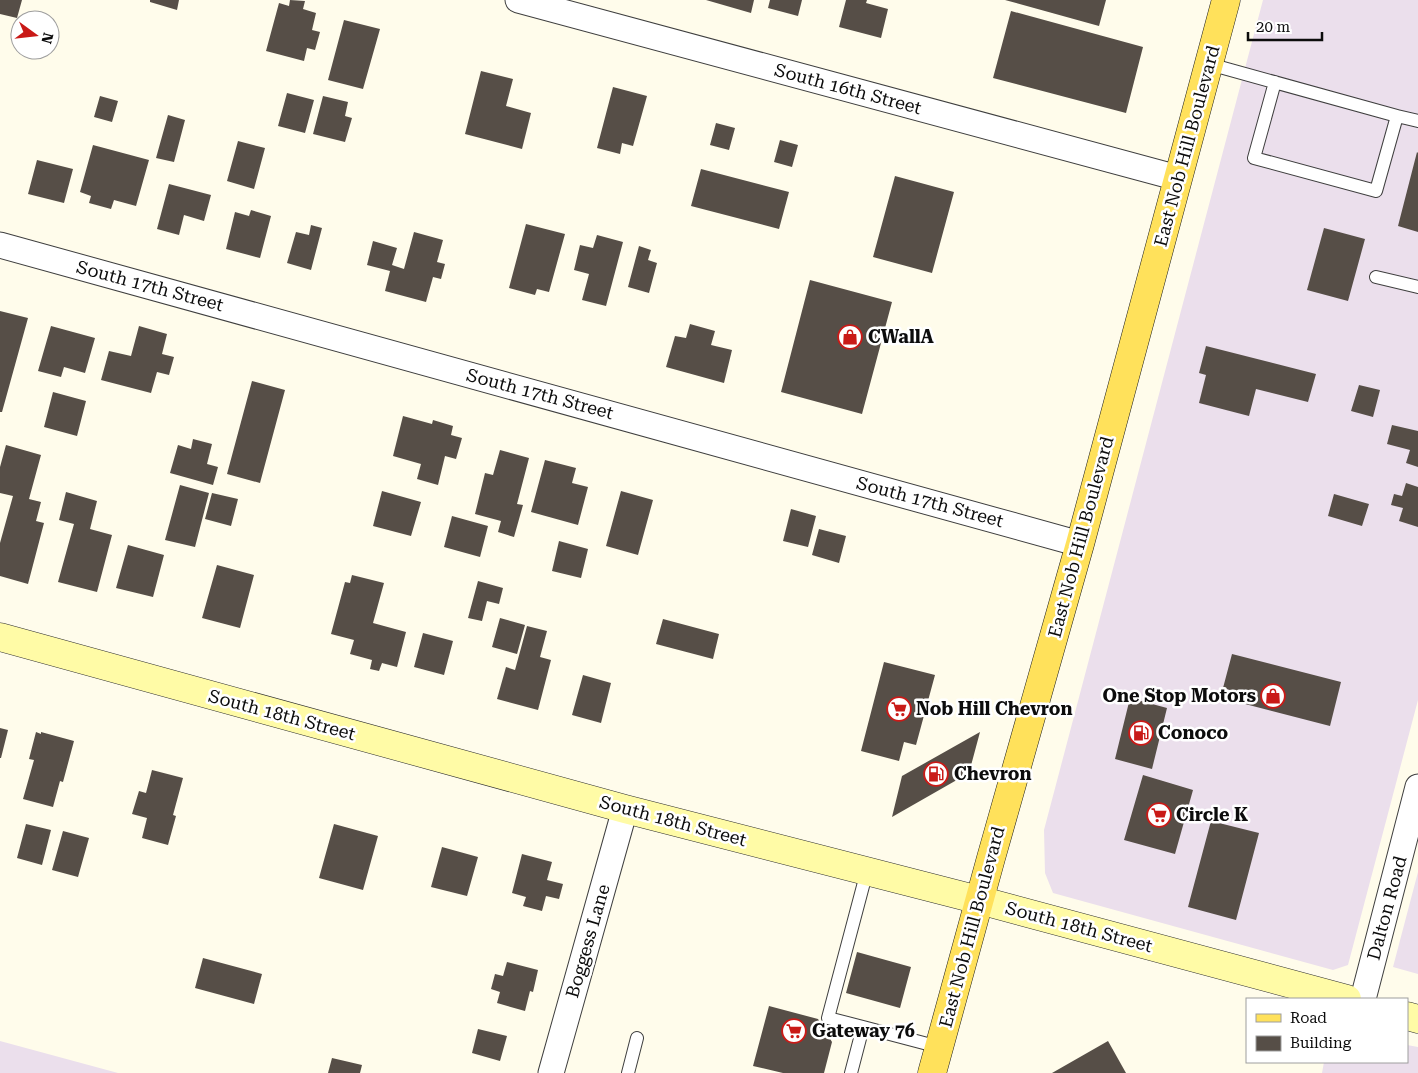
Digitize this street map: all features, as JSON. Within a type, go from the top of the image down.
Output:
[{"type":"main road","name":"East Nob Hill Boulevard","points":[[932,1073],[1080,544],[1226,0]]},
{"type":"street","name":"South 16th Street","points":[[518,0],[1178,178]]},
{"type":"street","name":"South 17th Street","points":[[0,245],[1080,544]]},
{"type":"street","name":"South 18th Street","points":[[0,637],[625,809],[980,900],[1343,998]]},
{"type":"street","name":"Dalton Road","points":[[1363,998],[1418,787]]},
{"type":"street","name":"Boggess Lane","points":[[551,1073],[625,809]]},
{"type":"lane","points":[[1209,64],[1418,121]]},
{"type":"lane","points":[[1275,82],[1254,158],[1376,191],[1397,116]]},
{"type":"lane","points":[[1376,277],[1418,287]]},
{"type":"lane","points":[[867,871],[828,1018],[939,1047]]},
{"type":"lane","points":[[851,1073],[863,1027]]},
{"type":"lane","points":[[628,1073],[637,1038]]},
{"type":"shaded area","points":[[1263,0],[1418,0],[1418,700],[1348,965],[1333,970],[1053,893],[1045,873],[1044,830]]},
{"type":"shaded area","points":[[1418,872],[1418,974],[1393,967]]},
{"type":"shaded area","points":[[0,1041],[118,1073],[0,1073]]},
{"type":"shaded area","points":[[1408,1045],[1418,1047],[1418,1073],[1322,1073],[1324,1063],[1408,1063]]},
{"type":"building","points":[[0,0],[22,0],[19,10],[10,10],[10,16],[0,14]]},
{"type":"building","points":[[150,0],[179,0],[177,10],[150,2]]},
{"type":"building","points":[[290,0],[305,1],[303,9],[316,13],[312,30],[320,32],[315,50],[307,48],[304,61],[266,51],[279,3],[289,6]]},
{"type":"building","points":[[706,0],[754,0],[751,13]]},
{"type":"building","points":[[770,0],[802,0],[798,16],[768,8]]},
{"type":"building","points":[[846,0],[867,0],[866,3],[888,9],[881,38],[839,27]]},
{"type":"building","points":[[1005,0],[1106,0],[1099,26]]},
{"type":"building","points":[[1011,11],[1143,47],[1126,113],[993,78]]},
{"type":"building","points":[[344,20],[380,29],[363,89],[328,80]]},
{"type":"building","points":[[481,71],[513,79],[506,106],[531,113],[522,149],[465,134]]},
{"type":"building","points":[[613,87],[647,96],[633,146],[622,143],[620,154],[597,148]]},
{"type":"building","points":[[287,93],[314,100],[305,133],[278,126]]},
{"type":"building","points":[[100,96],[118,101],[112,122],[94,117]]},
{"type":"building","points":[[323,96],[348,102],[345,116],[352,118],[345,142],[313,134]]},
{"type":"building","points":[[168,115],[185,120],[174,162],[156,158]]},
{"type":"building","points":[[716,123],[735,128],[729,150],[710,145]]},
{"type":"building","points":[[780,140],[798,145],[792,167],[774,162]]},
{"type":"building","points":[[238,141],[265,148],[254,189],[227,181]]},
{"type":"building","points":[[93,145],[149,160],[136,206],[114,200],[111,209],[89,203],[91,196],[80,192]]},
{"type":"building","points":[[1418,153],[1418,232],[1398,226]]},
{"type":"building","points":[[37,160],[73,169],[64,203],[28,194]]},
{"type":"building","points":[[701,169],[789,192],[779,229],[691,206]]},
{"type":"building","points":[[895,176],[954,192],[932,273],[873,257]]},
{"type":"building","points":[[169,184],[211,195],[204,221],[184,215],[179,235],[157,229]]},
{"type":"building","points":[[251,210],[271,216],[260,258],[226,249],[235,212],[249,216]]},
{"type":"building","points":[[526,224],[565,234],[549,292],[537,289],[535,295],[509,288]]},
{"type":"building","points":[[311,225],[322,228],[311,270],[287,263],[296,232],[309,235]]},
{"type":"building","points":[[1324,228],[1365,239],[1348,301],[1307,290]]},
{"type":"building","points":[[414,232],[443,240],[437,262],[445,264],[441,279],[433,277],[426,302],[385,291],[390,271],[367,265],[373,241],[397,248],[392,265],[404,269]]},
{"type":"building","points":[[597,235],[623,242],[606,306],[582,300],[589,274],[574,270],[580,245],[593,248]]},
{"type":"building","points":[[639,246],[651,250],[648,260],[657,263],[649,293],[628,287]]},
{"type":"building","points":[[810,280],[892,302],[862,414],[781,392]]},
{"type":"building","points":[[0,311],[28,318],[2,412],[0,412]]},
{"type":"building","points":[[690,324],[715,331],[711,345],[732,350],[724,383],[666,367],[675,336],[686,338]]},
{"type":"building","points":[[51,326],[95,338],[85,373],[64,367],[61,377],[38,371]]},
{"type":"building","points":[[139,326],[167,334],[162,354],[174,357],[169,375],[157,372],[151,393],[101,380],[109,351],[131,356]]},
{"type":"building","points":[[1206,346],[1316,374],[1308,402],[1256,389],[1249,416],[1199,403],[1206,375],[1199,373]]},
{"type":"building","points":[[252,381],[285,390],[260,483],[227,474]]},
{"type":"building","points":[[1359,385],[1380,390],[1373,417],[1351,411]]},
{"type":"building","points":[[53,392],[86,401],[77,436],[44,427]]},
{"type":"building","points":[[403,416],[432,424],[433,420],[453,426],[451,435],[462,438],[456,459],[445,456],[438,485],[417,479],[421,464],[393,456]]},
{"type":"building","points":[[1392,425],[1418,431],[1418,467],[1406,463],[1410,450],[1387,444]]},
{"type":"building","points":[[193,439],[212,444],[207,464],[218,467],[213,485],[170,473],[178,445],[191,449]]},
{"type":"building","points":[[6,445],[41,455],[29,499],[41,502],[36,521],[44,523],[28,584],[0,576],[0,543],[13,496],[0,493],[0,467]]},
{"type":"building","points":[[500,450],[529,458],[517,504],[523,505],[514,537],[498,532],[501,521],[475,514],[485,473],[493,475]]},
{"type":"building","points":[[545,460],[576,468],[572,483],[588,487],[578,525],[531,512]]},
{"type":"building","points":[[1406,483],[1418,487],[1418,527],[1399,521],[1403,508],[1391,505],[1394,494],[1402,496]]},
{"type":"building","points":[[180,485],[209,493],[195,547],[165,540]]},
{"type":"building","points":[[382,491],[421,502],[411,536],[373,526]]},
{"type":"building","points":[[621,491],[653,500],[638,555],[606,546]]},
{"type":"building","points":[[66,492],[97,501],[90,529],[112,535],[97,592],[58,582],[74,524],[59,520]]},
{"type":"building","points":[[212,493],[238,499],[231,526],[205,519]]},
{"type":"building","points":[[1334,494],[1369,504],[1362,526],[1328,516]]},
{"type":"building","points":[[791,509],[816,516],[808,547],[783,541]]},
{"type":"building","points":[[452,516],[488,526],[480,557],[444,547]]},
{"type":"building","points":[[819,529],[846,536],[839,563],[812,555]]},
{"type":"building","points":[[559,541],[588,549],[581,578],[552,571]]},
{"type":"building","points":[[128,545],[164,555],[153,597],[116,588]]},
{"type":"building","points":[[217,565],[254,575],[240,628],[202,618]]},
{"type":"building","points":[[352,575],[384,583],[373,623],[406,632],[397,667],[382,663],[379,671],[370,669],[372,660],[350,654],[354,640],[331,634],[345,582],[350,583]]},
{"type":"building","points":[[478,581],[503,588],[499,604],[487,601],[482,621],[468,618]]},
{"type":"building","points":[[500,618],[525,625],[517,654],[492,647]]},
{"type":"building","points":[[663,619],[719,634],[713,659],[656,644]]},
{"type":"building","points":[[527,626],[547,631],[540,657],[551,660],[538,710],[497,699],[506,667],[515,670]]},
{"type":"building","points":[[423,633],[453,641],[444,675],[414,667]]},
{"type":"building","points":[[1232,654],[1341,682],[1330,726],[1245,704],[1247,695],[1223,688]]},
{"type":"building","name":"Nob Hill Chevron","points":[[884,662],[935,675],[916,745],[904,742],[899,761],[861,751]]},
{"type":"building","points":[[583,675],[611,683],[601,723],[572,715]]},
{"type":"building","name":"Conoco","points":[[1130,698],[1167,708],[1152,769],[1115,759]]},
{"type":"building","points":[[0,728],[8,730],[1,758],[0,758]]},
{"type":"building","points":[[36,732],[74,741],[63,782],[60,781],[53,807],[23,799],[34,760],[29,759]]},
{"type":"building","name":"Chevron","points":[[980,732],[969,773],[892,817],[902,776]]},
{"type":"building","points":[[152,770],[183,778],[173,815],[176,816],[168,845],[142,838],[147,818],[132,814],[139,791],[146,793]]},
{"type":"building","name":"Circle K","points":[[1143,775],[1193,790],[1175,854],[1124,840]]},
{"type":"building","points":[[1211,821],[1259,833],[1236,920],[1188,907]]},
{"type":"building","points":[[26,824],[51,830],[42,865],[17,858]]},
{"type":"building","points":[[334,824],[378,836],[363,890],[319,878]]},
{"type":"building","points":[[63,831],[89,838],[78,877],[52,870]]},
{"type":"building","points":[[442,847],[478,857],[467,896],[431,887]]},
{"type":"building","points":[[522,854],[552,862],[547,880],[563,884],[559,899],[546,896],[542,911],[523,906],[526,897],[512,893]]},
{"type":"building","points":[[857,952],[911,967],[900,1008],[846,993]]},
{"type":"building","points":[[203,958],[262,974],[254,1004],[195,988]]},
{"type":"building","points":[[507,962],[538,970],[533,992],[530,991],[525,1011],[497,1003],[500,992],[491,989],[495,974],[503,976]]},
{"type":"building","name":"Gateway 76","points":[[769,1006],[818,1019],[832,1042],[824,1073],[783,1073],[753,1066]]},
{"type":"building","points":[[478,1029],[507,1036],[500,1061],[472,1053]]},
{"type":"building","points":[[1108,1041],[1126,1073],[1052,1073]]},
{"type":"building","points":[[332,1058],[362,1065],[360,1073],[328,1073]]},
{"type":"place","name":"CWallA","points":[[850,337]]},
{"type":"place","name":"One Stop Motors","points":[[1273,696]]},
{"type":"place","name":"Nob Hill Chevron","points":[[899,709]]},
{"type":"place","name":"Conoco","points":[[1141,733]]},
{"type":"place","name":"Chevron","points":[[936,774]]},
{"type":"place","name":"Circle K","points":[[1159,815]]},
{"type":"place","name":"Gateway 76","points":[[794,1031]]}]
